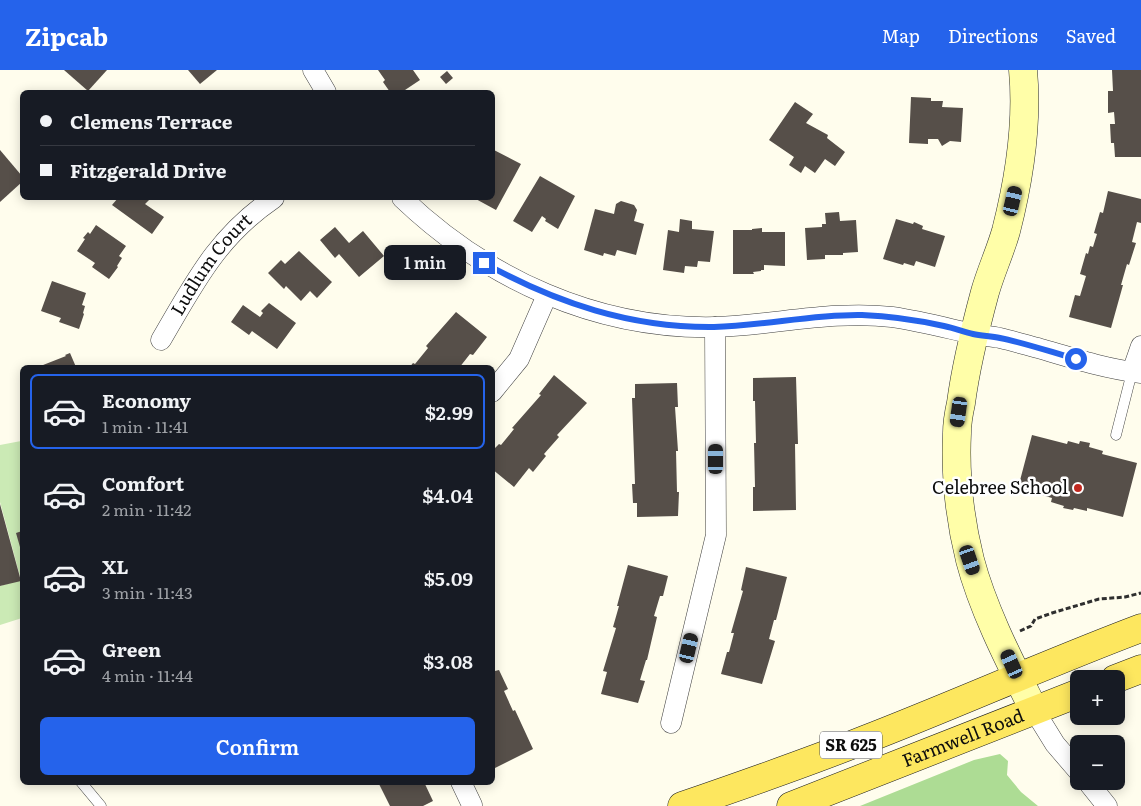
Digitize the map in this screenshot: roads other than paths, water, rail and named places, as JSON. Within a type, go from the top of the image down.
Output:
[{"type":"main road","name":"Farmwell Road","points":[[682,806],[864,740],[1017,676],[1141,628]]},
{"type":"main road","points":[[1125,675],[1141,669]]},
{"type":"main road","name":"Farmwell Road","points":[[791,806],[1070,696]]},
{"type":"street","points":[[313,70],[325,90]]},
{"type":"street","points":[[1022,70],[1023,128],[1017,185],[1006,233],[989,279],[973,334],[957,431],[957,476],[970,560],[988,612],[1034,710],[1056,744],[1070,761]]},
{"type":"street","name":"Ludlum Court","points":[[161,340],[201,271],[216,251],[247,218],[271,200]]},
{"type":"street","points":[[404,200],[426,221],[469,253],[515,280],[547,295],[581,307],[622,317],[655,323],[715,327],[762,324],[816,317],[861,315],[917,321],[1000,338],[1136,373],[1141,346]]},
{"type":"street","points":[[495,388],[525,350],[547,295]]},
{"type":"street","points":[[671,723],[716,535],[715,327]]},
{"type":"street","points":[[463,785],[472,805]]},
{"type":"street","points":[[1094,790],[1107,806]]},
{"type":"lane","points":[[1116,435],[1136,373]]},
{"type":"lane","points":[[84,785],[101,806]]},
{"type":"place","name":"Celebree School","points":[[1078,488]]}]
